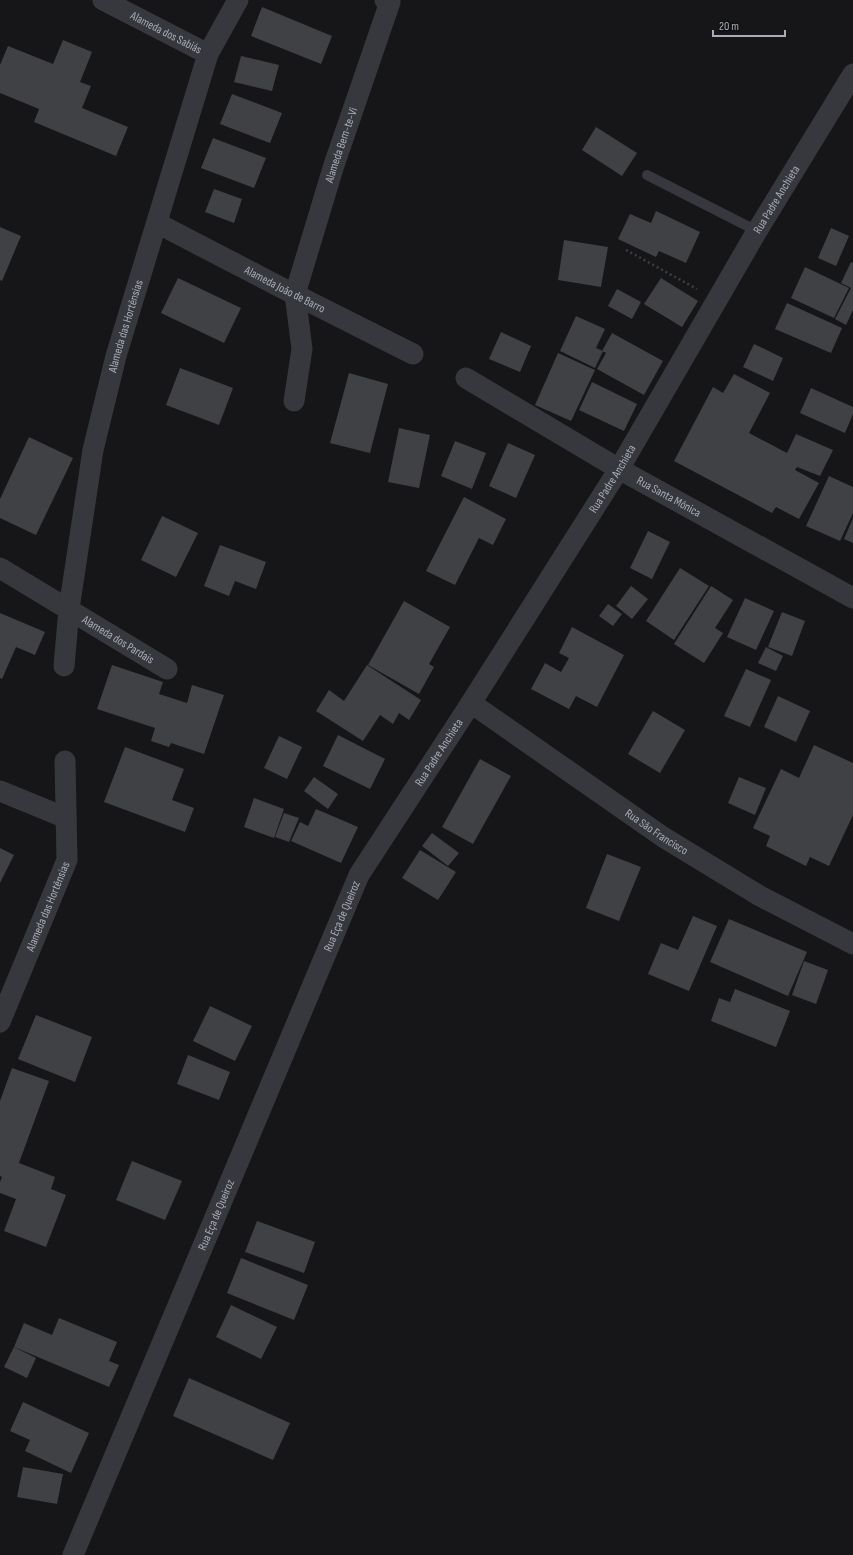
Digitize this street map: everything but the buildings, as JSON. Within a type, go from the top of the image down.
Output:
[{"type":"street","name":"Alameda dos Sabiás","points":[[102,0],[208,54]]},
{"type":"street","name":"Alameda das Hortênsias","points":[[64,666],[69,610],[93,450],[116,356],[208,54],[238,0]]},
{"type":"street","name":"Alameda Bem-te-Vi","points":[[295,294],[334,165],[390,2],[385,0]]},
{"type":"street","name":"Rua Padre Anchieta","points":[[359,875],[618,469],[757,231],[853,74]]},
{"type":"street","name":"Alameda João de Barro","points":[[157,223],[413,354]]},
{"type":"street","points":[[294,401],[302,350],[295,294]]},
{"type":"street","name":"Rua Santa Mônica","points":[[466,378],[618,469],[853,598]]},
{"type":"street","name":"Alameda dos Pardais","points":[[0,568],[167,669]]},
{"type":"street","name":"Rua São Francisco","points":[[470,703],[663,837],[760,896],[853,944]]},
{"type":"street","name":"Alameda das Hortênsias","points":[[0,1022],[67,860],[65,761]]},
{"type":"street","points":[[0,791],[66,818]]},
{"type":"street","name":"Rua Eça de Queiroz","points":[[73,1555],[359,875]]},
{"type":"lane","points":[[648,175],[757,231]]},
{"type":"path","points":[[626,250],[716,300]]}]
